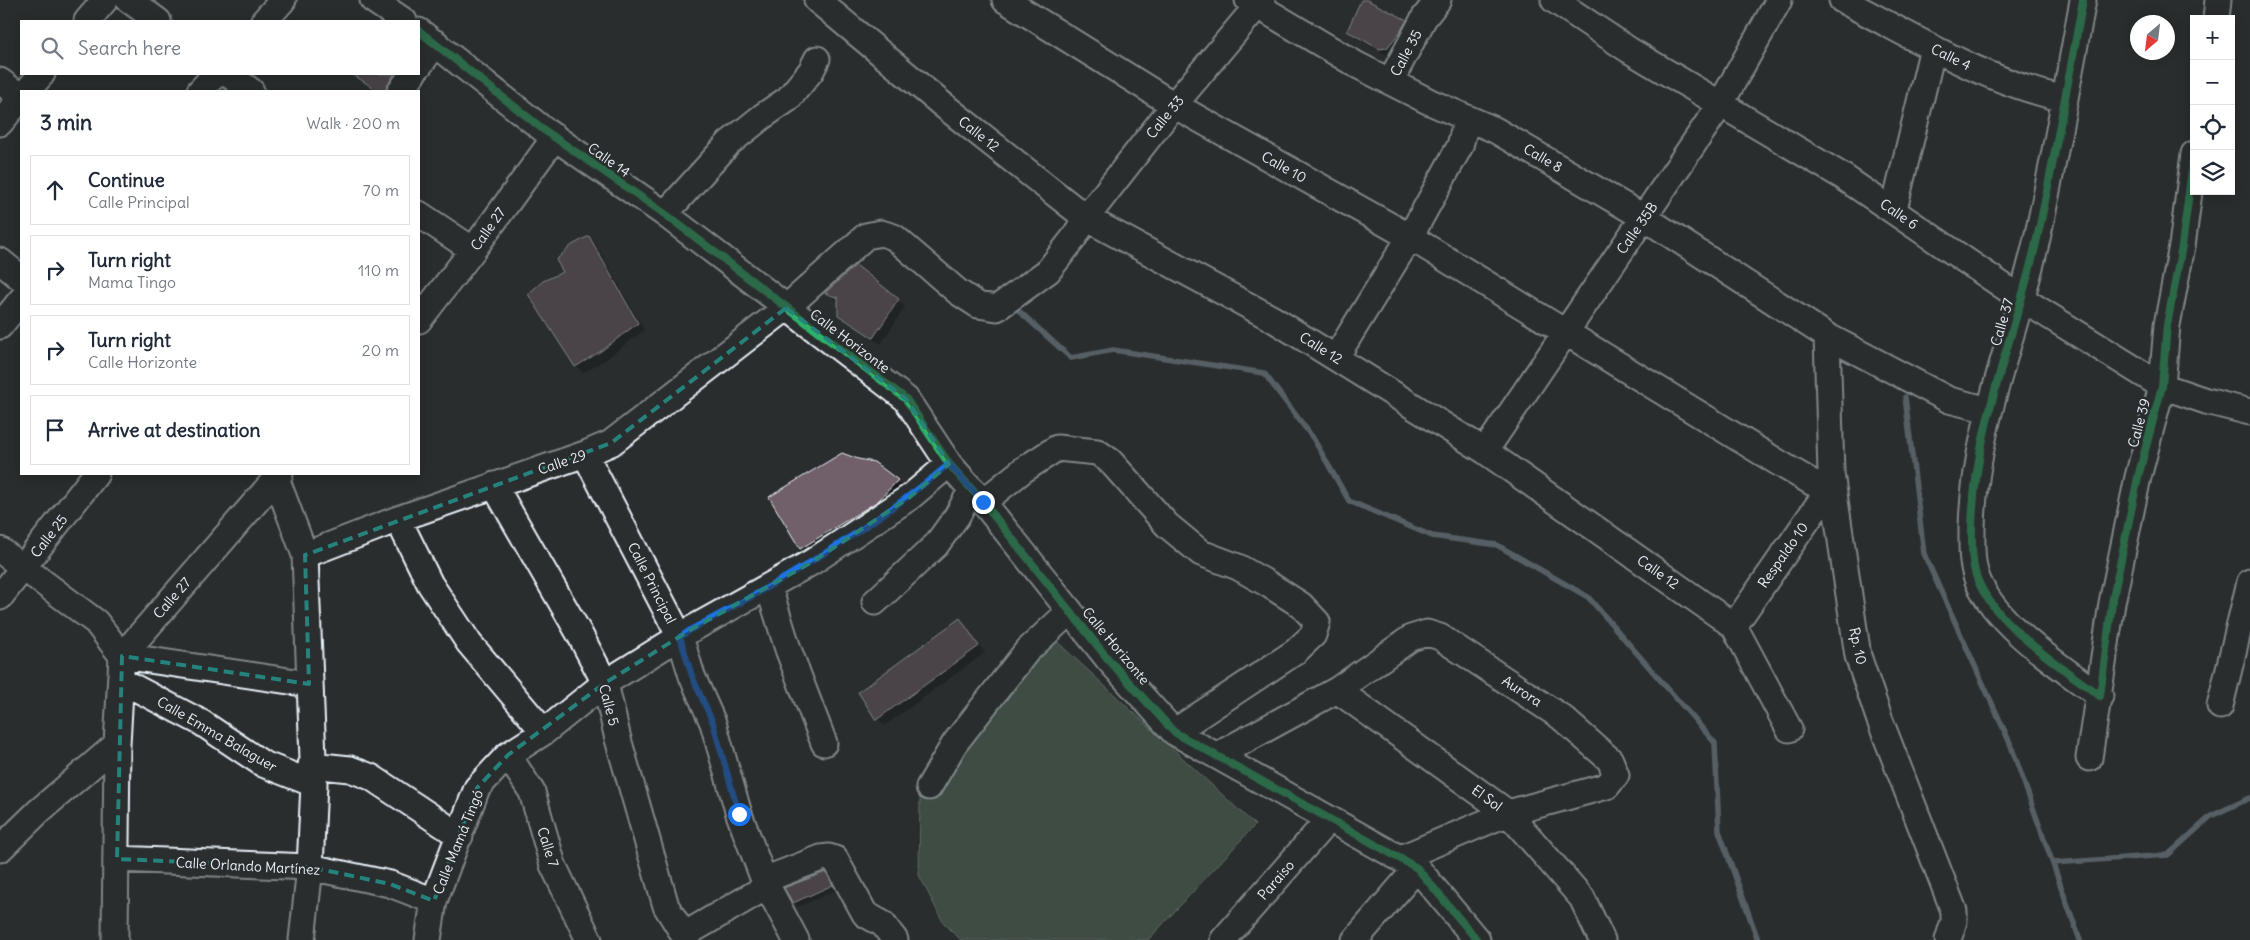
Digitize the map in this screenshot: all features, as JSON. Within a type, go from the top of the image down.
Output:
[{"type":"street","points":[[87,20],[105,0]]},
{"type":"street","points":[[129,0],[157,20]]},
{"type":"street","points":[[265,20],[283,0]]},
{"type":"street","points":[[374,0],[403,20]]},
{"type":"street","name":"Calle 12","points":[[817,0],[943,105],[1086,218],[1272,319],[1336,357],[1402,401],[1486,451],[1734,626],[1789,729]]},
{"type":"street","name":"Calle 10","points":[[1005,0],[1174,105],[1410,237],[1813,483],[1832,484]]},
{"type":"street","name":"Calle 35","points":[[1390,82],[1424,18],[1438,0]]},
{"type":"street","name":"Calle 6","points":[[1554,0],[1629,50],[1834,172],[1894,210],[2022,298],[2162,386],[2206,401],[2250,412]]},
{"type":"street","name":"Calle 35B","points":[[1486,451],[1564,332],[1645,218],[1720,105],[1779,0]]},
{"type":"street","name":"Calle 4","points":[[1842,0],[1986,74],[2029,91],[2065,98]]},
{"type":"street","name":"Calle 37","points":[[2083,0],[2038,234],[2022,298],[1989,410],[1976,469],[1972,555],[1978,581],[1992,604],[2023,637],[2100,696]]},
{"type":"street","points":[[2216,15],[2218,0]]},
{"type":"street","name":"Calle 33","points":[[1073,239],[1086,218],[1256,2]]},
{"type":"street","name":"Calle 8","points":[[1256,2],[1349,60],[1390,82],[1495,130],[1645,218],[1827,336],[1949,400],[1989,410]]},
{"type":"street","points":[[420,62],[427,37]]},
{"type":"street","name":"Calle 14","points":[[427,37],[555,137],[665,214],[786,308]]},
{"type":"street","points":[[1894,210],[1933,48]]},
{"type":"street","points":[[665,214],[729,143],[762,116],[788,99],[811,71],[817,59]]},
{"type":"street","points":[[28,90],[41,75]]},
{"type":"street","points":[[201,90],[215,75]]},
{"type":"street","points":[[229,75],[250,90]]},
{"type":"street","points":[[401,90],[412,75]]},
{"type":"street","points":[[0,81],[20,97]]},
{"type":"street","points":[[0,123],[20,99]]},
{"type":"street","points":[[1336,357],[1410,237],[1460,146],[1467,118]]},
{"type":"street","name":"Calle 27","points":[[420,319],[473,250],[555,137]]},
{"type":"street","name":"Calle 39","points":[[2089,758],[2100,696],[2112,602],[2138,477],[2162,386],[2167,325],[2182,246],[2190,185]]},
{"type":"street","points":[[420,215],[473,250]]},
{"type":"street","name":"Calle 29","points":[[305,556],[398,519],[585,454],[611,443],[786,308],[866,236],[881,233],[894,237],[958,292],[978,305],[997,308],[1048,272],[1073,239]]},
{"type":"street","points":[[0,261],[20,277]]},
{"type":"street","points":[[0,326],[20,301]]},
{"type":"street","name":"Calle Horizonte","points":[[786,308],[906,398],[949,464],[977,495],[1108,658],[1174,732],[1409,863],[1478,940]]},
{"type":"street","name":"Rp. 10","points":[[1827,336],[1832,484],[1858,656],[1879,718],[1954,912],[1954,922],[1948,940]]},
{"type":"street","points":[[875,602],[936,545],[957,516],[977,495],[1023,470],[1057,448],[1097,452],[1110,460],[1166,525],[1202,553],[1238,568],[1268,584],[1301,606],[1317,622],[1313,635],[1295,652],[1174,732]]},
{"type":"street","name":"Calle Principal","points":[[585,454],[680,637],[692,676],[713,723],[739,814],[766,883],[796,940]]},
{"type":"street","name":"Calle Mamá Tingó","points":[[428,940],[434,901],[477,788],[508,755],[544,732],[605,683],[692,629],[769,588],[812,562],[910,497],[949,464]]},
{"type":"street","name":"Calle 25","points":[[0,597],[95,475]]},
{"type":"street","points":[[278,476],[305,556],[313,774],[310,867],[302,940]]},
{"type":"street","name":"Calle 27","points":[[122,656],[278,476]]},
{"type":"street","name":"Respaldo 10","points":[[1734,626],[1832,484]]},
{"type":"street","name":"Calle 5","points":[[494,485],[579,633],[605,683],[618,739],[666,906],[685,937]]},
{"type":"street","points":[[398,519],[430,584],[470,643],[544,732]]},
{"type":"street","points":[[0,550],[25,566],[96,622],[122,656],[117,744],[115,940]]},
{"type":"street","points":[[2220,706],[2250,582]]},
{"type":"street","points":[[769,588],[788,649],[824,743]]},
{"type":"street","points":[[929,787],[955,743],[1027,651],[1070,611]]},
{"type":"street","name":"Aurora","points":[[1338,690],[1411,638],[1426,633],[1440,637],[1561,716],[1610,760],[1616,775],[1607,786],[1508,813]]},
{"type":"street","points":[[122,656],[309,684]]},
{"type":"street","name":"Calle Emma Balaguer","points":[[122,681],[202,723],[263,764],[313,774],[350,768],[371,777],[460,836]]},
{"type":"street","points":[[1218,755],[1338,690]]},
{"type":"street","name":"El Sol","points":[[1338,690],[1508,813],[1582,898],[1602,940]]},
{"type":"street","points":[[0,849],[39,811],[117,744]]},
{"type":"street","name":"Calle 7","points":[[508,755],[532,792],[553,865],[589,940]]},
{"type":"street","points":[[1354,940],[1409,863],[1508,813]]},
{"type":"street","name":"Paraiso","points":[[1223,940],[1329,819]]},
{"type":"street","points":[[685,937],[766,883],[820,858],[829,857],[835,859],[865,914],[883,924],[895,940]]},
{"type":"street","name":"Calle Orlando Martínez","points":[[117,859],[310,867],[390,884],[434,901]]},
{"type":"highlighted area","points":[[786,308],[906,399],[949,464],[910,497],[812,562],[692,629],[605,683],[508,755],[477,788],[434,901],[390,884],[310,867],[117,859],[122,656],[309,684],[305,555],[611,443]]},
{"type":"green space","points":[[1052,637],[1255,825],[1148,940],[961,940],[943,922],[919,875],[920,796],[941,757]]},
{"type":"building","points":[[1361,0],[1367,0],[1407,20],[1387,48],[1379,49],[1347,31]]},
{"type":"building","points":[[354,75],[393,75],[386,90],[376,90]]},
{"type":"building","points":[[589,236],[638,323],[601,351],[575,367],[528,294],[543,281],[563,272],[556,260],[572,245]]},
{"type":"building","points":[[856,265],[899,299],[873,338],[838,315],[838,298],[825,293]]},
{"type":"building","points":[[842,453],[874,462],[898,480],[878,501],[800,549],[769,497]]},
{"type":"building","points":[[960,618],[979,646],[876,720],[858,692]]},
{"type":"building","points":[[826,872],[833,885],[793,903],[784,888]]},
{"type":"waterway","points":[[1019,311],[1071,358],[1113,350],[1264,373],[1313,438],[1349,501],[1432,536],[1497,545],[1588,597],[1715,743],[1719,831],[1758,940]]},
{"type":"waterway","points":[[1905,397],[1924,554],[2010,743],[2080,940]]},
{"type":"waterway","points":[[2053,863],[2168,855],[2211,816],[2250,798]]},
{"type":"cycle path","points":[[2083,0],[2038,234],[1988,416],[1980,453],[1975,490],[1972,548],[1974,568],[1978,581],[1987,598],[2000,614],[2015,630],[2049,659],[2100,696],[2112,603],[2138,477],[2162,386],[2167,325],[2182,246],[2190,185]]},
{"type":"cycle path","points":[[420,32],[544,130],[665,214],[906,399],[949,464],[983,502],[1108,659],[1174,732],[1417,868],[1477,940]]},
{"type":"route","points":[[739,814],[713,723],[692,676],[680,637],[812,562],[910,497],[949,464],[983,502]]}]
